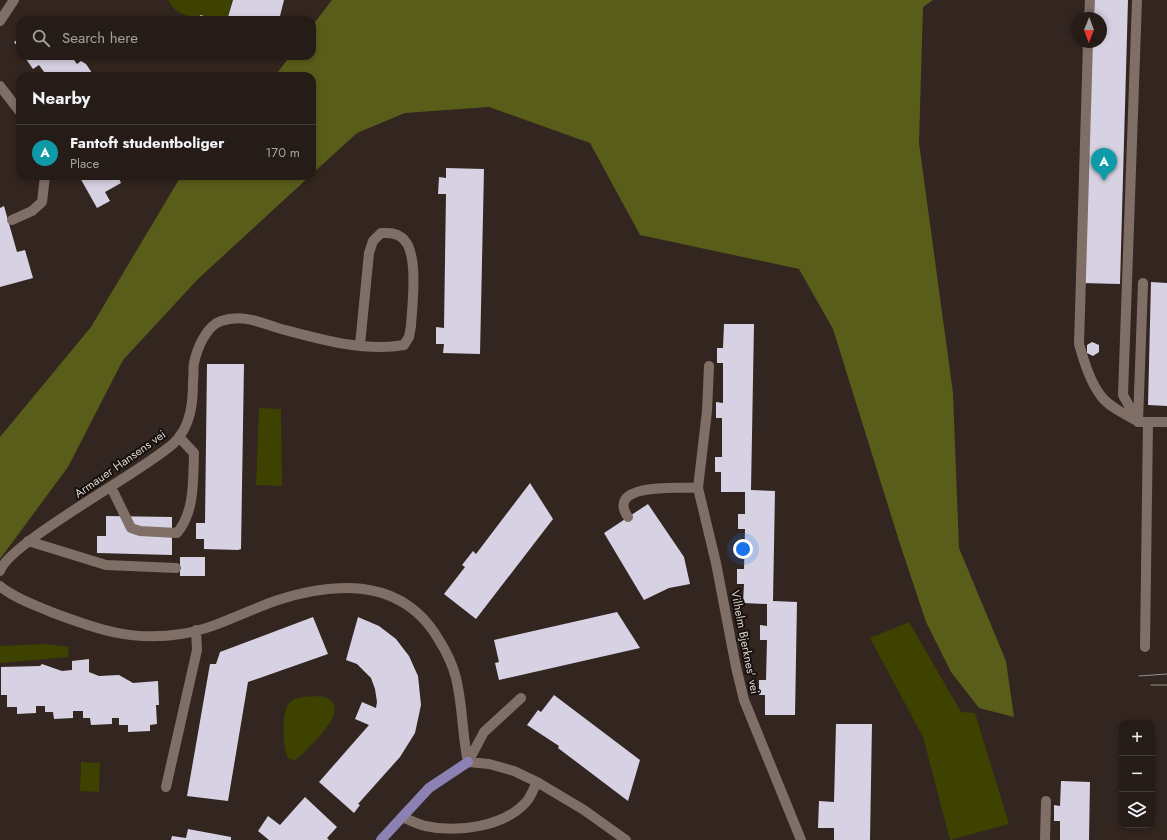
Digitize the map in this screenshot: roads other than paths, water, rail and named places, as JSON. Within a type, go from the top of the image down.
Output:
[{"type":"main road","points":[[381,840],[429,788],[468,762]]},
{"type":"street","points":[[0,21],[14,0]]},
{"type":"street","points":[[1089,12],[1090,0]]},
{"type":"street","points":[[1137,0],[1123,395],[1143,422]]},
{"type":"street","points":[[1088,48],[1080,344],[1086,367],[1101,396],[1118,410],[1143,422],[1167,422]]},
{"type":"street","points":[[0,86],[16,107]]},
{"type":"street","points":[[12,220],[32,211],[42,202],[45,180]]},
{"type":"street","name":"Armauer Hansens vei","points":[[0,571],[10,556],[28,541],[111,487],[165,450],[180,437],[187,424],[192,409],[194,363],[206,332],[219,322],[234,317],[248,318],[284,330],[334,342],[360,345],[393,347],[404,345],[409,337],[412,326],[413,259],[409,246],[403,237],[392,233],[381,233],[373,241],[368,253],[360,345]]},
{"type":"street","points":[[1143,283],[1145,647]]},
{"type":"street","name":"Vilhelm Bjerknes' vei","points":[[709,366],[707,411],[698,488],[716,563],[736,667],[744,700],[801,840]]},
{"type":"street","points":[[111,487],[131,528],[140,531],[177,533],[183,525],[192,498],[194,453],[180,437]]},
{"type":"street","points":[[628,517],[624,509],[625,501],[632,493],[644,489],[698,488]]},
{"type":"street","points":[[28,541],[106,565],[176,568]]},
{"type":"street","points":[[0,586],[36,606],[99,630],[129,636],[156,637],[181,634],[196,630],[278,600],[344,587],[365,588],[385,594],[401,602],[420,616],[439,639],[456,678],[463,738],[468,762]]},
{"type":"street","points":[[166,787],[197,650],[196,630]]},
{"type":"street","points":[[468,762],[484,732],[521,698]]},
{"type":"street","points":[[468,762],[489,764],[514,771],[537,782],[584,810],[626,840]]},
{"type":"street","points":[[402,817],[424,826],[454,830],[484,826],[514,812],[526,801],[537,782]]},
{"type":"street","points":[[1045,840],[1046,801]]},
{"type":"tram line","points":[[1139,676],[1167,674]]},
{"type":"tram line","points":[[1151,685],[1167,685]]},
{"type":"place","name":"Fantoft studentboliger","points":[[1104,181]]}]
